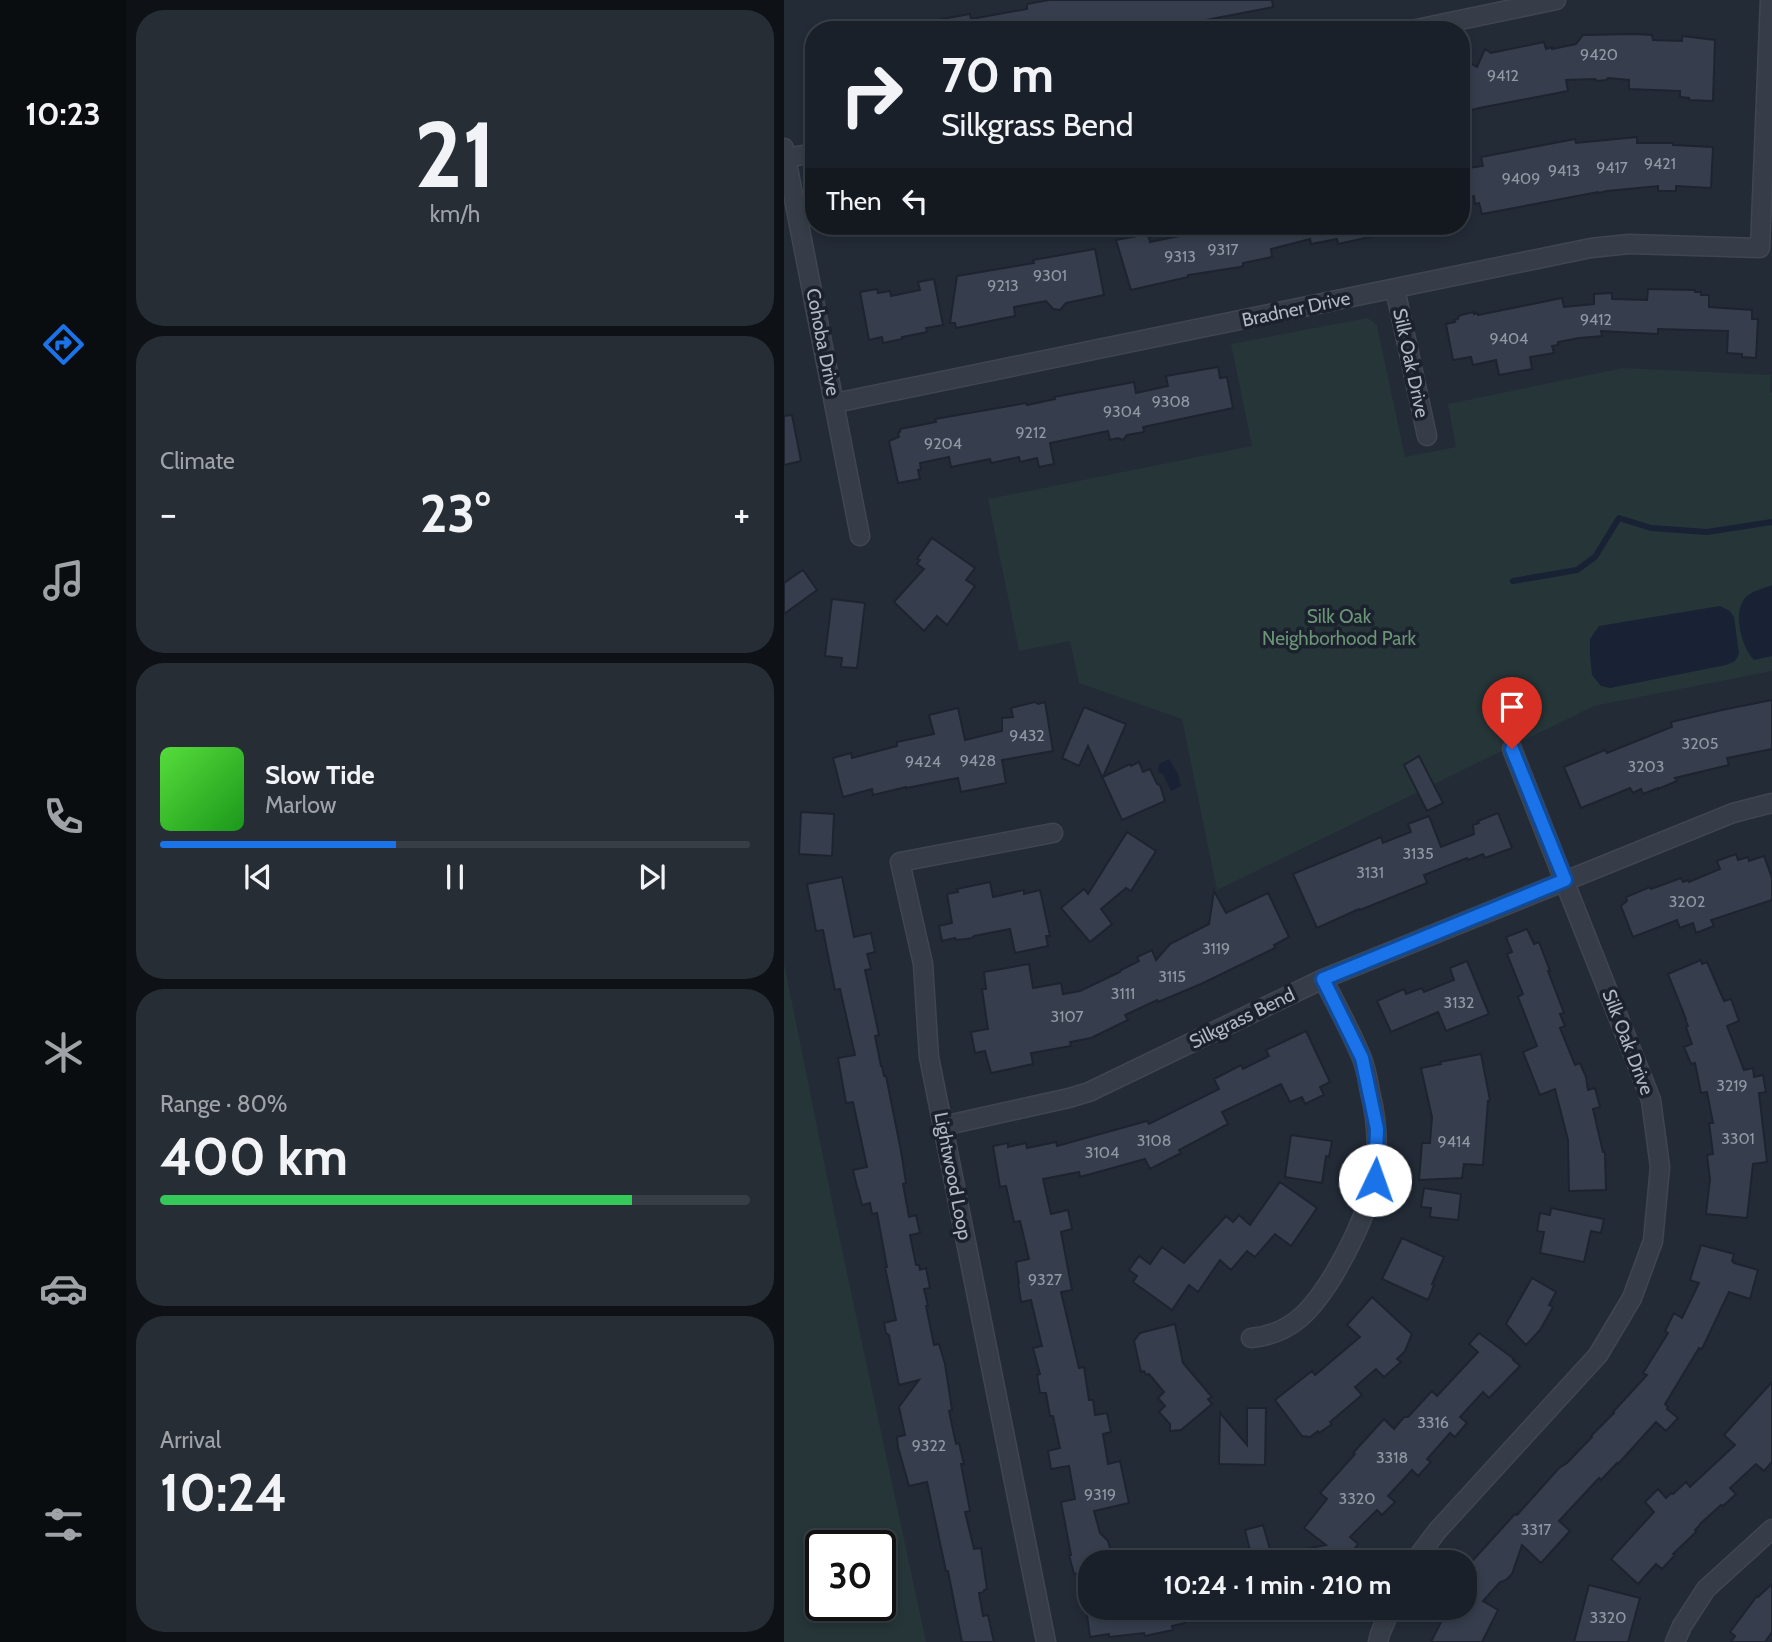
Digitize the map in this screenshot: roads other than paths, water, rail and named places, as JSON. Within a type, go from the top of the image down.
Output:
[{"type":"street","points":[[1455,21],[1556,0]]},
{"type":"street","name":"Bradner Drive","points":[[835,403],[1610,245],[1760,248],[1770,0]]},
{"type":"street","points":[[785,153],[805,153]]},
{"type":"street","name":"Cohoba Drive","points":[[785,153],[860,536]]},
{"type":"street","name":"Silk Oak Drive","points":[[1395,289],[1427,436]]},
{"type":"street","name":"Silk Oak Drive","points":[[1423,1550],[1598,1355],[1632,1298],[1653,1241],[1660,1167],[1651,1100],[1512,749]]},
{"type":"street","name":"Silkgrass Bend","points":[[943,1126],[1089,1092],[1323,979],[1733,813],[1772,803]]},
{"type":"street","name":"Lightwood Loop","points":[[1046,1642],[929,1057],[923,964],[900,862],[1053,833]]},
{"type":"street","points":[[1251,1338],[1282,1331],[1316,1300],[1351,1245],[1366,1211],[1375,1180],[1377,1129],[1362,1058],[1323,979]]},
{"type":"street","points":[[1675,1642],[1706,1589],[1772,1529]]},
{"type":"street","points":[[1378,1642],[1386,1620]]},
{"type":"water","points":[[1772,585],[1772,656],[1754,660],[1742,638],[1740,611],[1746,597]]},
{"type":"water","points":[[1720,606],[1730,611],[1734,617],[1739,654],[1735,661],[1610,688],[1601,686],[1592,675],[1590,639],[1599,626]]},
{"type":"water","points":[[1169,759],[1178,774],[1181,786],[1171,791],[1163,774],[1158,772],[1159,764]]},
{"type":"waterway","points":[[1513,581],[1577,570],[1595,557],[1619,518],[1651,528],[1707,532],[1772,522]]},
{"type":"park label","name":"Silk Oak Neighborhood Park","points":[[1339,627]]}]
